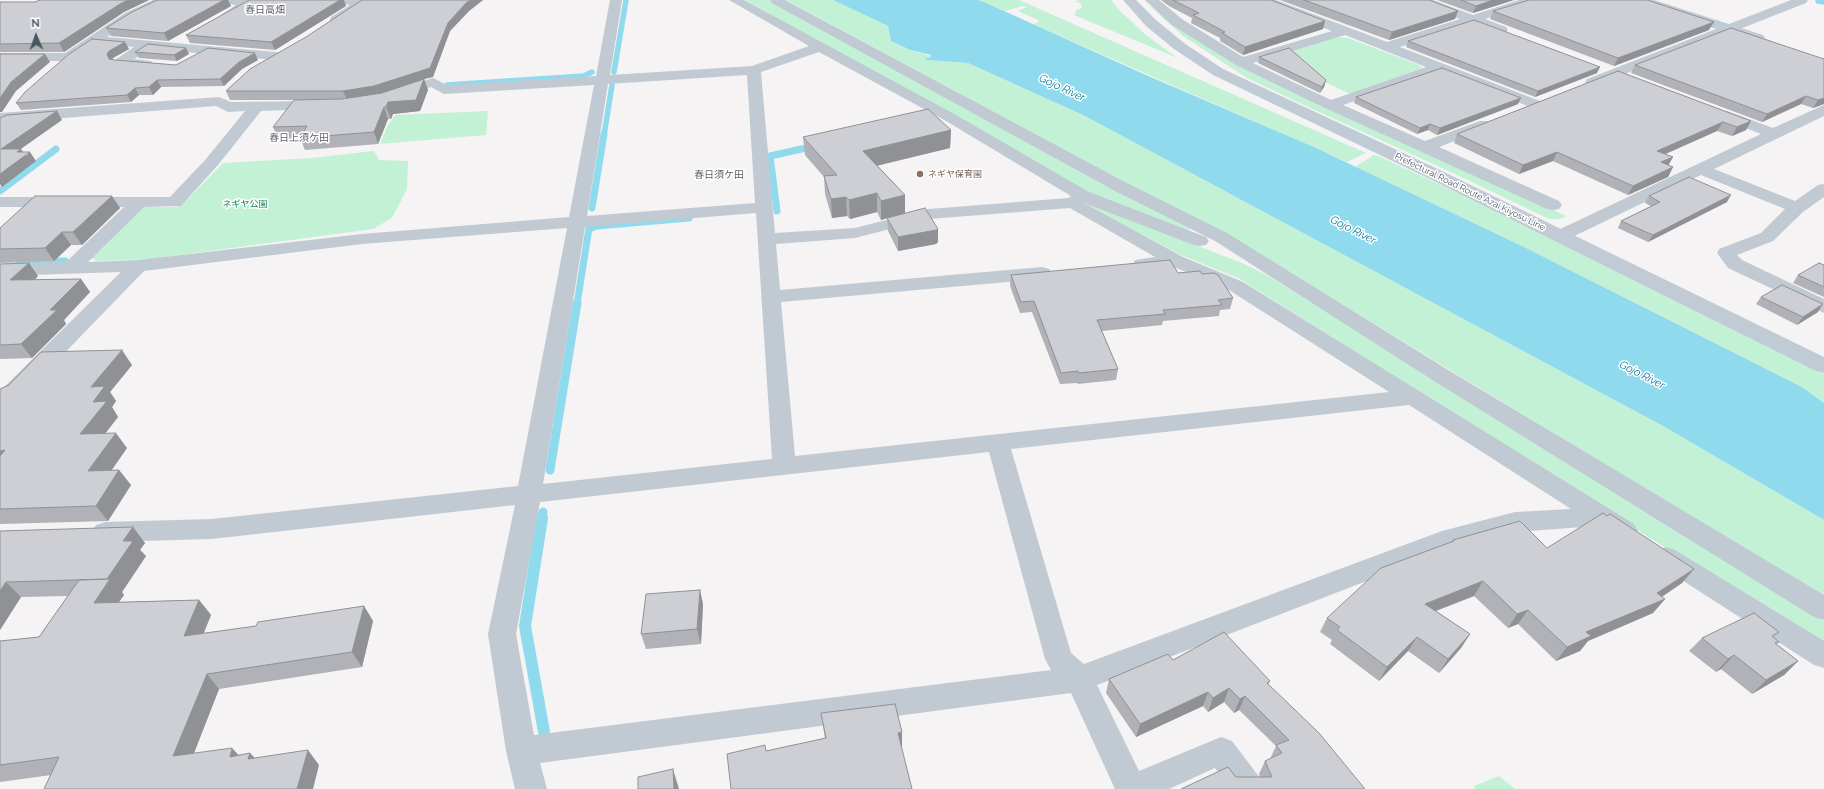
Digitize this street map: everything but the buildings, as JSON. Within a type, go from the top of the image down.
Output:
[{"type":"main road","name":"Prefectural Road Route Azai Kiyosu Line","points":[[1129,0],[1151,23],[1179,46],[1218,72],[1286,106],[1436,175],[1824,366]]},
{"type":"main road","points":[[1641,0],[1772,43]]},
{"type":"street","points":[[50,71],[67,57],[130,16],[163,0]]},
{"type":"street","points":[[217,21],[249,3],[222,0]]},
{"type":"street","points":[[323,29],[360,4],[344,0]]},
{"type":"street","points":[[531,789],[522,751],[502,634],[529,494],[616,0]]},
{"type":"street","points":[[735,0],[951,118],[1176,261],[1236,286],[1824,656]]},
{"type":"street","points":[[776,0],[1119,186],[1221,237],[1442,376],[1824,609]]},
{"type":"street","points":[[1151,0],[1177,22],[1241,62],[1330,105],[1553,205]]},
{"type":"street","points":[[1266,0],[1535,104]]},
{"type":"street","points":[[1422,0],[1517,36]]},
{"type":"street","points":[[1387,47],[1532,0]]},
{"type":"street","points":[[1578,87],[1802,0]]},
{"type":"street","points":[[1241,62],[1345,31]]},
{"type":"street","points":[[172,46],[191,35]]},
{"type":"street","points":[[93,40],[282,53],[260,66]]},
{"type":"street","points":[[150,44],[119,62],[157,65]]},
{"type":"street","points":[[381,100],[433,82],[444,90],[754,70],[819,47]]},
{"type":"street","points":[[192,60],[210,49]]},
{"type":"street","points":[[0,57],[67,57]]},
{"type":"street","points":[[1591,65],[1635,82]]},
{"type":"street","points":[[1330,105],[1440,68]]},
{"type":"street","points":[[754,70],[784,466]]},
{"type":"street","points":[[6,116],[224,96],[228,108],[256,106],[334,105]]},
{"type":"street","points":[[1513,113],[1549,98]]},
{"type":"street","points":[[0,202],[175,202],[212,162],[256,106]]},
{"type":"street","points":[[1708,109],[1774,134]]},
{"type":"street","points":[[1560,236],[1774,134],[1821,114]]},
{"type":"street","points":[[1425,147],[1498,118]]},
{"type":"street","points":[[1700,169],[1797,208]]},
{"type":"street","points":[[1824,189],[1797,208],[1767,237],[1726,253],[1735,264],[1824,306]]},
{"type":"street","points":[[767,239],[855,233],[929,214],[1078,199],[1263,263]]},
{"type":"street","points":[[22,217],[39,202]]},
{"type":"street","points":[[71,268],[139,202]]},
{"type":"street","points":[[0,270],[138,266],[362,239],[765,207]]},
{"type":"street","points":[[1121,266],[1176,261]]},
{"type":"street","points":[[0,401],[12,394],[138,266]]},
{"type":"street","points":[[771,297],[1057,272]]},
{"type":"street","points":[[86,533],[212,529],[1412,397]]},
{"type":"street","points":[[998,443],[1059,659],[1079,679],[1133,789],[1221,751],[1249,789]]},
{"type":"street","points":[[522,751],[1079,679],[1442,541],[1515,522],[1601,516]]},
{"type":"green space","points":[[745,0],[769,0],[1100,183],[1191,229],[1185,231],[1090,194]]},
{"type":"green space","points":[[786,0],[833,0],[888,26],[891,41],[909,50],[931,56],[927,60],[968,63],[1085,116],[1663,426],[1824,520],[1824,598],[1232,237],[1113,176]]},
{"type":"green space","points":[[978,0],[1019,0],[1366,153],[1347,162],[1033,24],[1039,22],[1038,20],[1018,11],[1027,7],[1023,6],[1005,11]]},
{"type":"green space","points":[[1111,0],[1119,10],[1147,36],[1178,58],[1074,15],[1076,13],[1075,11],[1082,8],[1081,4],[1075,1]]},
{"type":"green space","points":[[1143,0],[1170,22],[1435,156],[1566,216],[1560,219],[1549,219],[1247,78],[1183,36]]},
{"type":"green space","points":[[1336,37],[1348,38],[1419,65],[1422,68],[1350,94],[1313,76],[1285,53]]},
{"type":"green space","points":[[488,111],[486,135],[380,144],[387,127],[395,115]]},
{"type":"green space","name":"ネギヤ公園","points":[[374,151],[379,160],[408,161],[407,189],[392,218],[373,229],[150,259],[97,261],[90,257],[133,213],[145,207],[176,207],[185,202],[223,163],[312,158]]},
{"type":"green space","points":[[1374,155],[1456,192],[1824,374],[1824,403],[1802,387],[1522,246],[1355,167]]},
{"type":"green space","points":[[1087,203],[1242,263],[1267,275],[1824,621],[1824,648],[1240,279],[1181,255],[1088,206]]},
{"type":"green space","points":[[1499,776],[1515,789],[1475,789],[1474,786]]},
{"type":"water","name":"Gojo River","points":[[833,0],[978,0],[984,2],[1146,75],[1316,148],[1522,246],[1802,387],[1824,403],[1824,520],[1663,426],[1085,116],[968,63],[927,60],[925,58],[930,58],[931,55],[910,50],[891,41],[888,26]]},
{"type":"waterway","points":[[614,72],[626,0]]},
{"type":"waterway","points":[[1818,1],[1824,2]]},
{"type":"waterway","points":[[447,85],[584,76],[592,72]]},
{"type":"waterway","points":[[604,135],[612,85]]},
{"type":"waterway","points":[[592,208],[604,134]]},
{"type":"waterway","points":[[777,211],[770,156],[815,146]]},
{"type":"waterway","points":[[0,191],[56,149]]},
{"type":"waterway","points":[[589,229],[597,226],[689,218]]},
{"type":"waterway","points":[[577,304],[589,228]]},
{"type":"waterway","points":[[19,262],[65,261]]},
{"type":"waterway","points":[[550,470],[577,303]]},
{"type":"waterway","points":[[542,519],[543,512]]},
{"type":"waterway","points":[[542,518],[525,626],[544,732]]},
{"type":"place","name":"ネギヤ保育園","points":[[920,174]]},
{"type":"district","name":"春日高畑","points":[[265,10]]},
{"type":"district","name":"春日上須ケ田","points":[[299,138]]},
{"type":"district","name":"春日須ケ田","points":[[719,175]]}]
